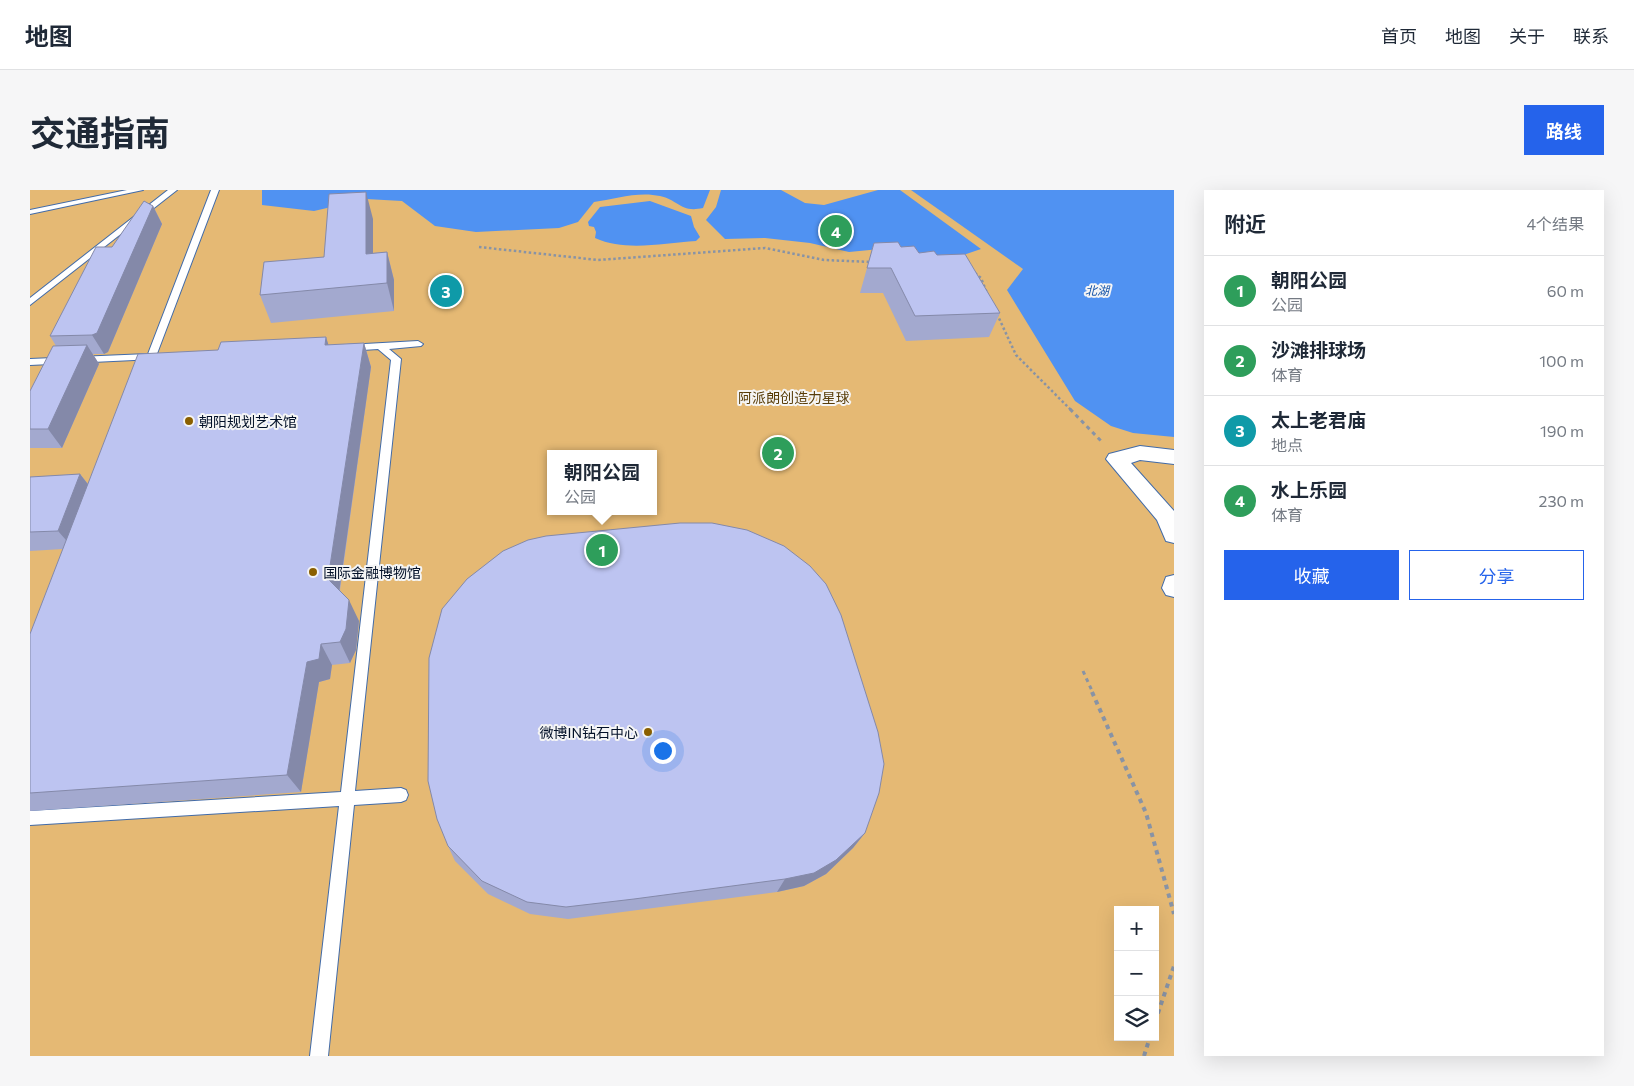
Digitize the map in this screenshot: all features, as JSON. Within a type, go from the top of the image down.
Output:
[{"type":"street","points":[[1174,457],[1140,453],[1116,459],[1166,516],[1174,535]]},
{"type":"lane","points":[[30,212],[138,190]]},
{"type":"lane","points":[[30,302],[173,190]]},
{"type":"lane","points":[[30,362],[154,360],[215,190]]},
{"type":"lane","points":[[331,348],[418,344]]},
{"type":"lane","points":[[319,1056],[396,359],[380,346]]},
{"type":"lane","points":[[30,818],[401,795]]},
{"type":"path","points":[[479,247],[598,260],[765,248],[824,260],[875,262]]},
{"type":"path","points":[[974,272],[981,278],[988,295]]},
{"type":"path","points":[[996,312],[1016,355],[1116,459]]},
{"type":"path","points":[[1083,671],[1146,813],[1174,914]]},
{"type":"path","points":[[1159,1010],[1174,966]]},
{"type":"path","points":[[1144,1056],[1149,1041]]},
{"type":"green space","name":"阿派朗创造力星球","points":[[30,190],[1174,190],[1174,1056],[30,1056]]},
{"type":"water","points":[[262,190],[710,190],[703,208],[689,209],[660,196],[644,194],[594,202],[578,222],[559,228],[476,232],[435,226],[402,201],[366,199],[314,211],[262,205]]},
{"type":"water","points":[[721,190],[781,190],[805,203],[824,205],[878,190],[900,190],[981,249],[928,267],[880,249],[849,252],[810,243],[765,238],[725,239],[706,220],[716,207]]},
{"type":"water","name":"北湖","points":[[911,190],[1174,190],[1174,437],[1133,433],[1111,426],[1075,401],[1007,290],[1023,269]]},
{"type":"water","points":[[650,201],[691,216],[694,227],[700,237],[696,241],[632,246],[619,245],[595,238],[596,232],[594,227],[589,226],[588,222],[600,207]]},
{"type":"building","points":[[366,192],[366,254],[387,252],[387,283],[260,295],[264,262],[324,257],[329,194]]},
{"type":"building","points":[[144,201],[153,206],[97,333],[92,335],[50,336],[96,247],[112,247]]},
{"type":"building","points":[[898,242],[901,247],[914,246],[919,253],[934,251],[937,255],[965,254],[1000,313],[915,316],[891,268],[867,268],[874,243]]},
{"type":"building","points":[[326,337],[325,345],[364,343],[328,579],[349,600],[346,629],[340,642],[321,644],[319,659],[307,662],[287,775],[30,793],[30,634],[138,354],[218,350],[221,342]]},
{"type":"building","points":[[87,345],[48,429],[30,429],[30,391],[53,346]]},
{"type":"building","points":[[80,474],[58,531],[30,532],[30,477]]},
{"type":"building","name":"微博IN钻石中心","points":[[680,523],[712,523],[747,530],[784,546],[810,566],[826,584],[841,615],[878,732],[884,764],[879,793],[865,833],[836,860],[814,873],[785,879],[634,899],[566,907],[527,902],[482,881],[448,846],[437,819],[428,781],[429,658],[442,609],[467,579],[503,551],[528,540],[546,536]]},
{"type":"place","name":"水上乐园","points":[[836,231]]},
{"type":"place","name":"太上老君庙","points":[[446,291]]},
{"type":"place","name":"朝阳规划艺术馆","points":[[189,421]]},
{"type":"place","name":"沙滩排球场","points":[[778,453]]},
{"type":"place","name":"朝阳公园","points":[[602,550]]},
{"type":"place","name":"国际金融博物馆","points":[[313,572]]},
{"type":"place","name":"微博IN钻石中心","points":[[648,732]]}]
